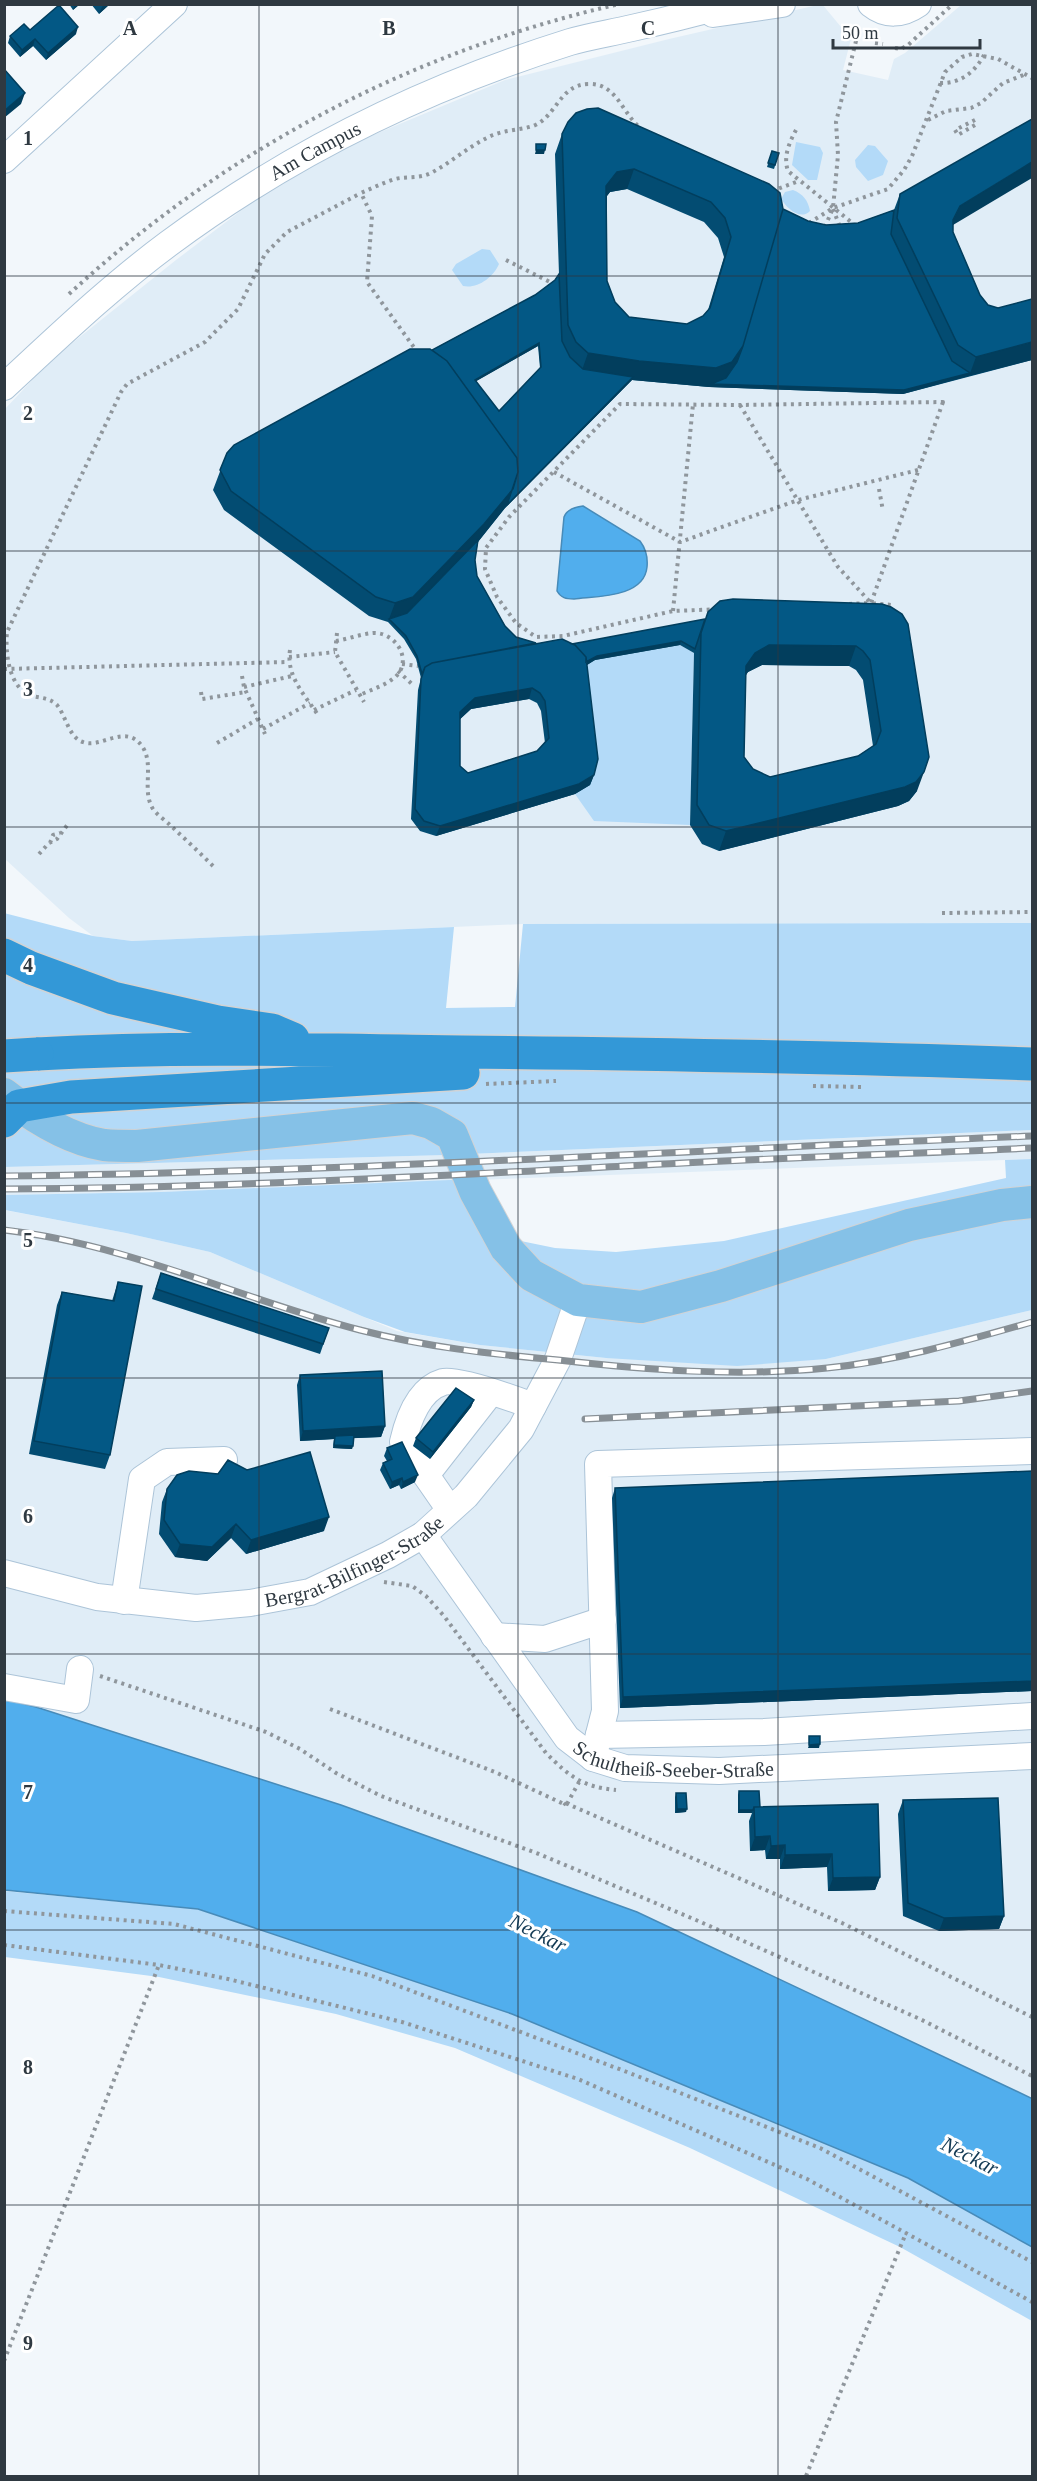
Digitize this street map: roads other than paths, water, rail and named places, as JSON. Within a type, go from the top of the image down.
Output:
[{"type":"highway","points":[[4,955],[31,968],[113,998],[218,1022],[272,1030],[319,1050]]},
{"type":"highway","points":[[4,1056],[106,1050],[319,1050],[628,1054],[1032,1064]]},
{"type":"highway","points":[[9,1107],[71,1097],[418,1074],[527,1071],[628,1054]]},
{"type":"main road","points":[[9,1107],[73,1137],[104,1145],[136,1146],[413,1118],[431,1123],[452,1135],[475,1191],[506,1248],[531,1275],[578,1300],[640,1307],[721,1286],[909,1225],[1002,1204],[1032,1202]]},
{"type":"street","points":[[4,160],[174,4]]},
{"type":"street","name":"Am Campus","points":[[4,387],[74,322],[166,245],[245,190],[320,145],[506,64],[573,42],[680,18],[729,4]]},
{"type":"street","name":"Am Campus","points":[[680,18],[782,4]]},
{"type":"street","points":[[871,4],[891,14],[909,10],[918,4]]},
{"type":"street","name":"Bergrat-Bilfinger-Straße","points":[[4,1573],[97,1597],[196,1608],[250,1603],[310,1592],[388,1555],[423,1535],[466,1496],[521,1429],[558,1359],[578,1300]]},
{"type":"street","points":[[450,1510],[403,1442],[409,1419],[429,1389],[445,1381],[491,1392],[533,1406]]},
{"type":"street","points":[[426,1475],[491,1392]]},
{"type":"street","points":[[1032,1451],[598,1464],[605,1711],[596,1746],[764,1731],[1032,1716]]},
{"type":"street","points":[[124,1601],[142,1479],[166,1462],[224,1460]]},
{"type":"street","name":"Schultheiß-Seeber-Straße","points":[[423,1535],[567,1738],[596,1746],[625,1768],[719,1771],[1032,1756]]},
{"type":"street","points":[[494,1636],[545,1639],[603,1620]]},
{"type":"street","points":[[4,1687],[76,1700],[80,1669]]},
{"type":"water","points":[[583,506],[640,541],[647,556],[647,567],[644,577],[637,585],[618,594],[574,599],[562,597],[557,591],[564,517],[572,509]]},
{"type":"water","name":"Neckar","points":[[4,1699],[36,1707],[341,1805],[637,1912],[1031,2098],[1032,2247],[908,2178],[512,2014],[198,1909],[5,1890]]},
{"type":"railway","points":[[4,1176],[262,1170],[1032,1136]]},
{"type":"railway","points":[[4,1189],[325,1181],[1032,1148]]},
{"type":"railway","points":[[4,1230],[95,1247],[315,1317],[384,1336],[483,1352],[625,1367],[726,1372],[827,1368],[879,1361],[1032,1322]]},
{"type":"railway","points":[[585,1419],[959,1401],[1032,1391]]}]
